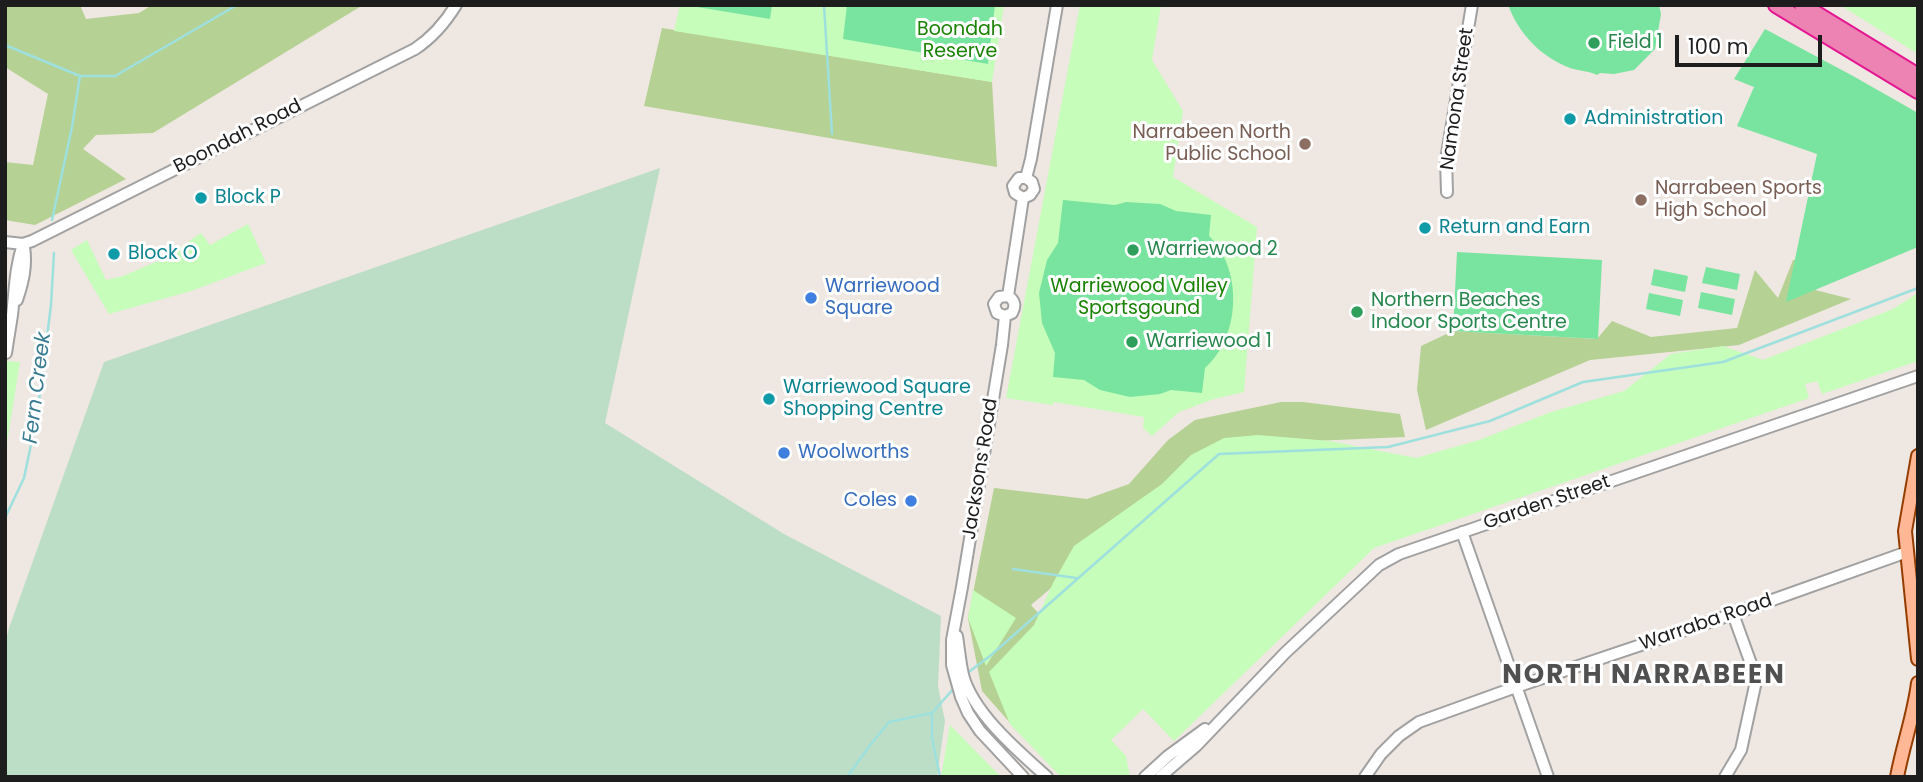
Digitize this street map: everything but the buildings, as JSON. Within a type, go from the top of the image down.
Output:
[{"type":"highway","points":[[1802,5],[1918,76]]},
{"type":"highway","points":[[1786,8],[1918,92]]},
{"type":"main road","points":[[1918,456],[1906,522],[1918,659]]},
{"type":"main road","points":[[1897,777],[1918,683]]},
{"type":"street","name":"Boondah Road","points":[[5,243],[23,244],[32,241],[415,49],[429,40],[456,5]]},
{"type":"street","name":"Jacksons Road","points":[[1023,777],[980,731],[961,697],[955,621],[998,369],[1004,316],[1012,313],[1015,305],[1008,296],[1023,198],[1017,195],[1013,186],[1019,178],[1026,178],[1031,159],[1057,5]]},
{"type":"street","name":"Namona Street","points":[[1447,192],[1447,160],[1472,5]]},
{"type":"street","points":[[6,353],[9,312],[23,244]]},
{"type":"street","name":"Garden Street","points":[[1160,777],[1172,771],[1285,653],[1379,565],[1399,554],[1918,376]]},
{"type":"street","points":[[1462,533],[1548,777]]},
{"type":"street","name":"Warraba Road","points":[[1370,775],[1381,754],[1399,736],[1419,722],[1907,552]]},
{"type":"street","points":[[1726,777],[1741,750],[1755,692],[1754,672],[1732,614]]},
{"type":"street","name":"Jacksons Road","points":[[957,663],[968,687],[991,722],[1046,777]]},
{"type":"street","name":"Garden Street","points":[[1145,777],[1226,712]]},
{"type":"green space","points":[[5,5],[80,5],[86,19],[139,13],[152,5],[363,5],[153,133],[96,135],[83,149],[126,179],[35,225],[5,220],[5,162],[33,165],[48,94],[5,67]]},
{"type":"green space","name":"Boondah Reserve","points":[[680,5],[1004,5],[992,82],[674,31]]},
{"type":"green space","points":[[772,5],[770,19],[697,7]]},
{"type":"green space","points":[[847,5],[995,5],[988,64],[843,39]]},
{"type":"green space","name":"Warriewood Valley Sportsgound","points":[[1080,5],[1161,5],[1152,60],[1183,111],[1173,177],[1257,227],[1244,392],[1214,399],[1179,412],[1152,436],[1143,428],[1144,417],[1054,402],[1053,405],[1006,398]]},
{"type":"green space","name":"Field 1","points":[[1508,5],[1659,5],[1661,14],[1655,49],[1634,70],[1597,75],[1570,68],[1550,58],[1532,43],[1518,26]]},
{"type":"green space","points":[[1840,5],[1918,5],[1918,54]]},
{"type":"green space","points":[[662,28],[992,82],[997,167],[644,106]]},
{"type":"green space","points":[[1765,29],[1918,113],[1918,247],[1786,302],[1817,154],[1737,126],[1754,87],[1734,79]]},
{"type":"green space","points":[[660,168],[605,423],[784,534],[941,616],[938,686],[945,721],[937,777],[5,777],[5,644],[104,362]]},
{"type":"green space","points":[[1063,200],[1115,205],[1126,202],[1160,204],[1176,211],[1211,215],[1209,236],[1228,266],[1233,302],[1226,339],[1205,368],[1202,393],[1171,390],[1130,397],[1100,390],[1084,380],[1053,377],[1055,353],[1042,323],[1039,293],[1047,260],[1058,243]]},
{"type":"green space","points":[[248,224],[266,263],[191,291],[109,314],[71,250],[87,240],[106,280],[123,276],[163,259],[201,233],[210,245]]},
{"type":"green space","points":[[1457,252],[1602,260],[1598,339],[1453,331]]},
{"type":"green space","points":[[1820,258],[1842,269],[1815,290],[1851,299],[1739,345],[1590,360],[1426,430],[1417,390],[1421,346],[1453,331],[1597,339],[1612,321],[1651,337],[1737,328],[1755,270],[1778,298],[1793,260]]},
{"type":"green space","points":[[1706,267],[1740,274],[1737,290],[1702,283]]},
{"type":"green space","points":[[1654,269],[1688,276],[1685,292],[1651,285]]},
{"type":"green space","points":[[1701,292],[1735,299],[1732,315],[1698,308]]},
{"type":"green space","points":[[1649,293],[1683,300],[1680,316],[1646,309]]},
{"type":"green space","points":[[1918,293],[1918,361],[1822,394],[1817,381],[1805,384],[1809,398],[1374,548],[1174,741],[1143,709],[1111,740],[1126,756],[1130,777],[1061,777],[1010,724],[989,672],[1034,625],[1074,546],[1162,484],[1191,455],[1224,438],[1258,435],[1330,441],[1416,458],[1479,440],[1551,412],[1624,391],[1671,354],[1723,346],[1763,360],[1893,309]]},
{"type":"green space","points":[[5,361],[20,362],[5,455]]},
{"type":"green space","points":[[1281,402],[1303,402],[1400,414],[1405,437],[1220,445],[1031,605],[1050,626],[1019,733],[982,691],[968,618],[994,488],[1087,499],[1129,484],[1168,440],[1195,420]]},
{"type":"green space","points":[[973,590],[1016,618],[986,666],[968,618]]},
{"type":"green space","points":[[950,725],[1001,777],[941,777]]},
{"type":"waterway","points":[[5,45],[80,76],[115,76],[237,5]]},
{"type":"waterway","points":[[824,5],[832,134]]},
{"type":"waterway","name":"Fern Creek","points":[[52,220],[80,76]]},
{"type":"waterway","name":"Fern Creek","points":[[5,518],[24,478],[37,416],[51,305],[54,253]]},
{"type":"waterway","points":[[966,674],[990,656],[1219,454],[1388,447],[1490,421],[1583,382],[1723,362],[1918,288]]},
{"type":"waterway","points":[[1013,569],[1076,578]]},
{"type":"waterway","points":[[847,777],[889,722],[932,713],[955,687]]},
{"type":"waterway","points":[[932,714],[932,738],[940,777]]},
{"type":"place","name":"Field 1","points":[[1594,43]]},
{"type":"place","name":"Administration","points":[[1570,119]]},
{"type":"place","name":"Narrabeen North Public School","points":[[1305,144]]},
{"type":"place","name":"Block P","points":[[201,198]]},
{"type":"place","name":"Narrabeen Sports High School","points":[[1641,200]]},
{"type":"place","name":"Return and Earn","points":[[1425,228]]},
{"type":"place","name":"Warriewood 2","points":[[1133,250]]},
{"type":"place","name":"Block O","points":[[114,254]]},
{"type":"place","name":"Warriewood Square","points":[[811,298]]},
{"type":"place","name":"Northern Beaches Indoor Sports Centre","points":[[1357,312]]},
{"type":"place","name":"Warriewood 1","points":[[1132,342]]},
{"type":"place","name":"Warriewood Square Shopping Centre","points":[[769,399]]},
{"type":"place","name":"Woolworths","points":[[784,453]]},
{"type":"place","name":"Coles","points":[[911,501]]},
{"type":"district","name":"NORTH NARRABEEN","points":[[1644,676]]}]
